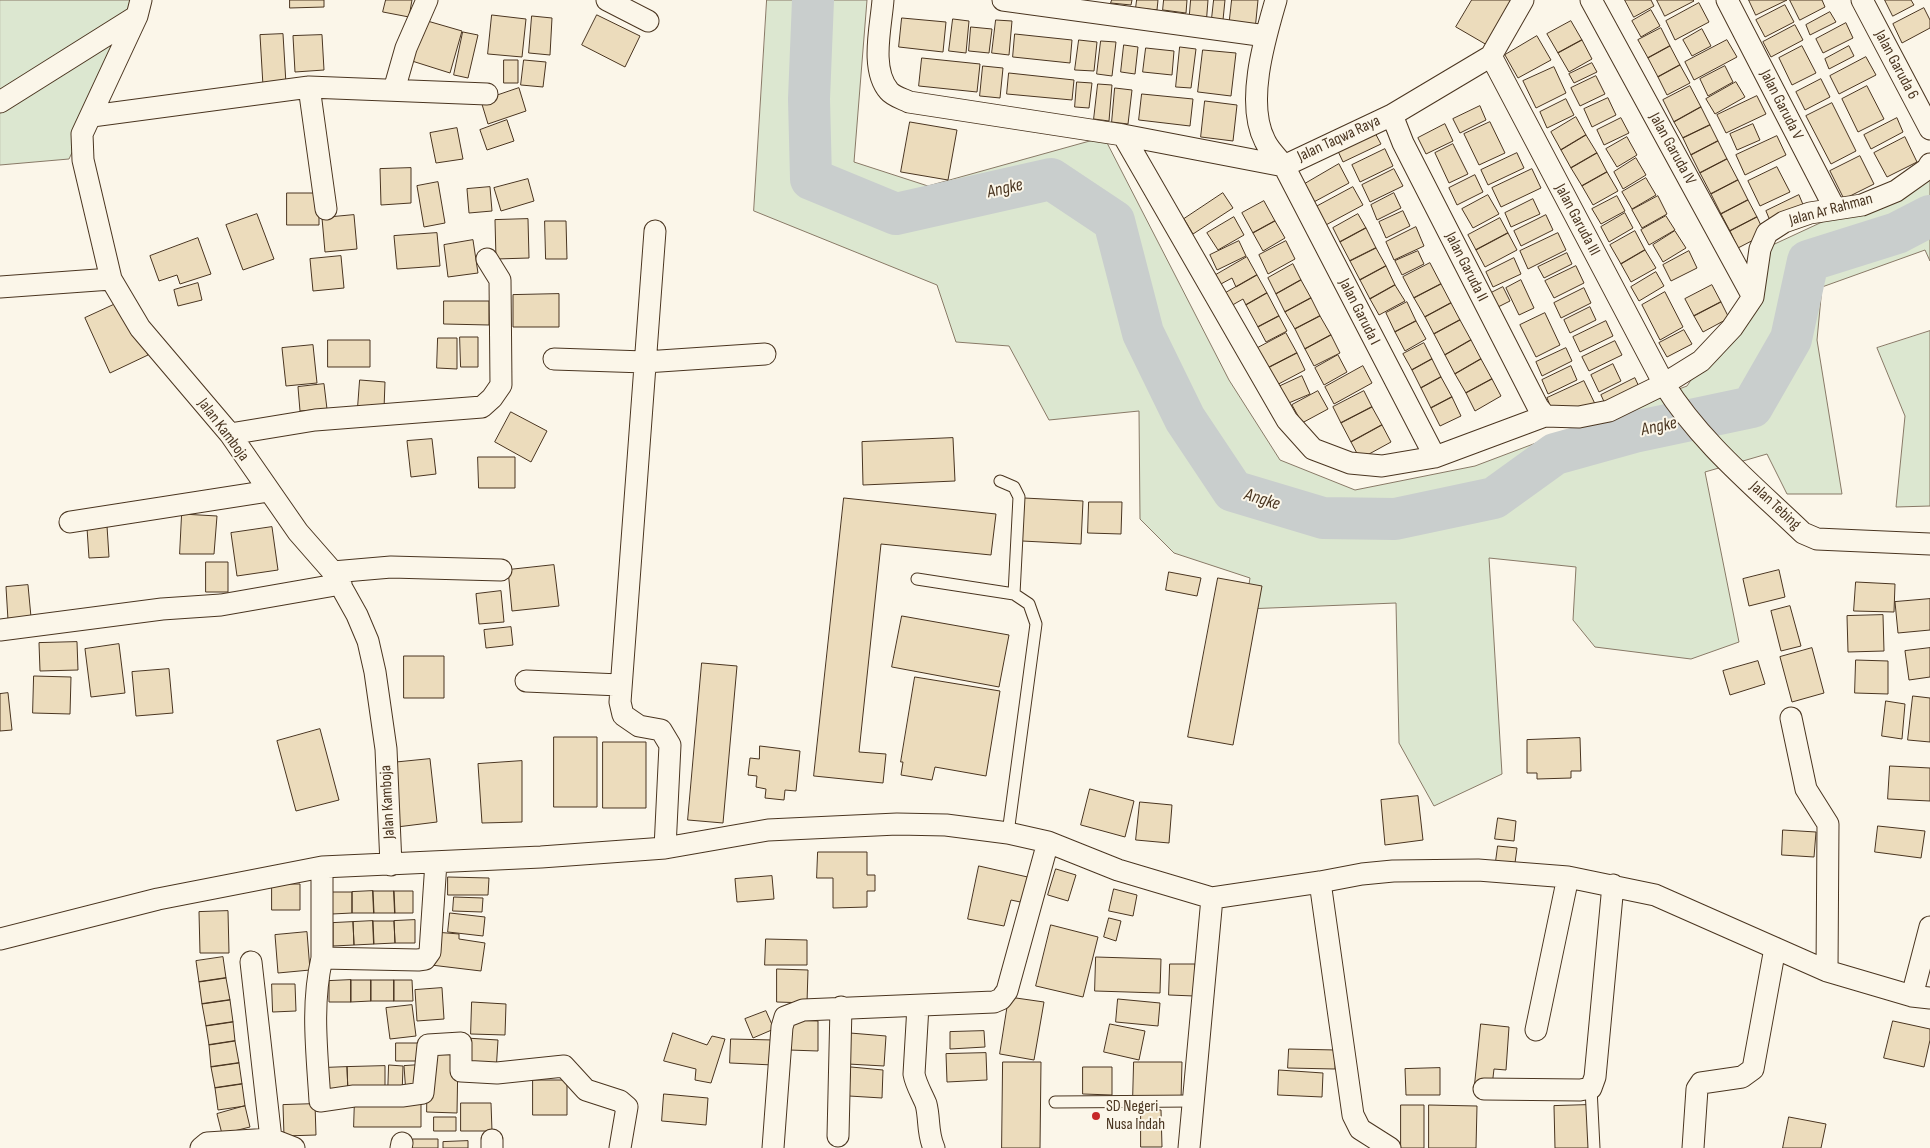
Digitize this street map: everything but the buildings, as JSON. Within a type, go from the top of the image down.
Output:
[{"type":"street","points":[[394,90],[406,48],[426,0]]},
{"type":"street","points":[[607,0],[648,21]]},
{"type":"street","points":[[883,0],[879,63],[882,79],[890,93],[909,102],[1123,135],[1284,166]]},
{"type":"street","points":[[1003,0],[1266,36]]},
{"type":"street","name":"Jalan Taqwa Raya","points":[[1276,0],[1266,36],[1257,92],[1258,115],[1264,141],[1284,166],[1392,115],[1491,56],[1523,0]]},
{"type":"street","name":"Jalan Garuda IV","points":[[1591,0],[1753,297]]},
{"type":"street","name":"Jalan Garuda V","points":[[1727,0],[1835,209]]},
{"type":"street","name":"Jalan Garuda 6","points":[[1862,0],[1930,129]]},
{"type":"street","points":[[0,102],[139,8]]},
{"type":"street","name":"Jalan Kamboja","points":[[139,8],[92,116],[82,134],[83,160],[112,279],[140,328],[230,434],[298,532],[337,578],[368,640],[375,672],[386,749],[391,865]]},
{"type":"street","name":"Jalan Garuda III","points":[[1491,56],[1664,384]]},
{"type":"street","points":[[309,87],[326,209]]},
{"type":"street","points":[[92,116],[309,87],[487,94]]},
{"type":"street","name":"Jalan Garuda II","points":[[1392,115],[1426,187],[1545,416]]},
{"type":"street","points":[[1123,135],[1287,420],[1313,449],[1350,462],[1382,466],[1435,457],[1545,416]]},
{"type":"street","name":"Jalan Ar Rahman","points":[[1545,416],[1578,417],[1609,411],[1664,384],[1701,361],[1732,328],[1753,297],[1760,249],[1768,233],[1784,222],[1810,213],[1862,205],[1896,191],[1927,169],[1930,164]]},
{"type":"street","name":"Jalan Garuda I","points":[[1284,166],[1435,457]]},
{"type":"street","points":[[656,231],[620,686],[623,715],[638,726],[661,730],[670,744],[664,848]]},
{"type":"street","points":[[230,434],[333,418],[482,407],[492,398],[501,385],[500,280],[487,259]]},
{"type":"street","points":[[0,288],[112,279]]},
{"type":"street","points":[[554,359],[645,362],[765,354]]},
{"type":"street","name":"Jalan Tebing","points":[[1664,384],[1680,409],[1718,452],[1803,533],[1818,539],[1930,544]]},
{"type":"street","points":[[70,522],[268,490]]},
{"type":"street","points":[[0,630],[162,609],[221,605],[391,567],[501,570]]},
{"type":"street","points":[[526,681],[620,686]]},
{"type":"street","points":[[1792,718],[1806,789],[1828,824],[1826,971]]},
{"type":"street","points":[[0,939],[158,899],[322,867],[391,865],[664,848],[768,830],[840,825],[946,825],[1008,833],[1048,842],[1118,870],[1212,898],[1362,874],[1402,871],[1478,870],[1568,877],[1654,895],[1826,971],[1921,997],[1930,927]]},
{"type":"street","points":[[773,1148],[782,1027],[785,1017],[804,1010],[994,1002],[1002,999],[1007,991],[1048,842]]},
{"type":"street","points":[[322,958],[425,959],[430,952],[436,862]]},
{"type":"street","points":[[322,867],[322,958],[315,986],[314,1010],[320,1101],[354,1096],[402,1096],[423,1093],[428,1045],[461,1043],[461,1071],[497,1073],[564,1066],[586,1090],[620,1100],[627,1107],[620,1148]]},
{"type":"street","points":[[1536,1030],[1568,877]]},
{"type":"street","points":[[1320,882],[1353,1115],[1360,1129],[1390,1148]]},
{"type":"street","points":[[1484,1090],[1580,1090],[1591,1088],[1596,1076],[1613,885]]},
{"type":"street","points":[[1189,1148],[1212,898]]},
{"type":"street","points":[[1693,1148],[1697,1089],[1701,1083],[1742,1076],[1752,1069],[1775,948]]},
{"type":"street","points":[[251,962],[271,1139]]},
{"type":"street","points":[[918,1006],[914,1074],[916,1084],[925,1102],[928,1132],[934,1148]]},
{"type":"street","points":[[838,1136],[841,1007]]},
{"type":"street","points":[[201,1148],[207,1144],[271,1139],[294,1148]]},
{"type":"lane","points":[[1000,482],[1014,487],[1019,497],[1014,594]]},
{"type":"lane","points":[[917,579],[1014,594],[1029,604],[1036,624],[1008,833]]},
{"type":"lane","points":[[1591,1088],[1594,1148]]},
{"type":"lane","points":[[1055,1102],[1194,1101]]},
{"type":"green space","points":[[0,0],[143,0],[69,159],[0,165]]},
{"type":"green space","points":[[767,0],[867,0],[854,162],[928,186],[1104,137],[1229,380],[1280,460],[1355,490],[1475,466],[1687,386],[1744,301],[1766,248],[1930,172],[1930,261],[1925,250],[1822,287],[1817,340],[1842,494],[1787,494],[1767,454],[1705,472],[1739,642],[1691,659],[1595,647],[1573,620],[1576,567],[1489,558],[1502,774],[1434,806],[1399,743],[1396,603],[1245,609],[1250,578],[1174,553],[1140,519],[1139,411],[1049,420],[1009,346],[956,342],[937,285],[754,211]]},
{"type":"green space","points":[[1930,331],[1930,506],[1896,507],[1905,416],[1877,348]]},
{"type":"waterway","name":"Angke","points":[[813,0],[809,99],[811,179],[896,214],[1051,179],[1114,221],[1143,333],[1185,419],[1233,491],[1323,518],[1395,519],[1494,498],[1555,454],[1634,432],[1752,407],[1791,339],[1808,261],[1897,233],[1930,216]]},
{"type":"place","name":"SD Negeri Nusa Indah","points":[[1096,1116]]}]
